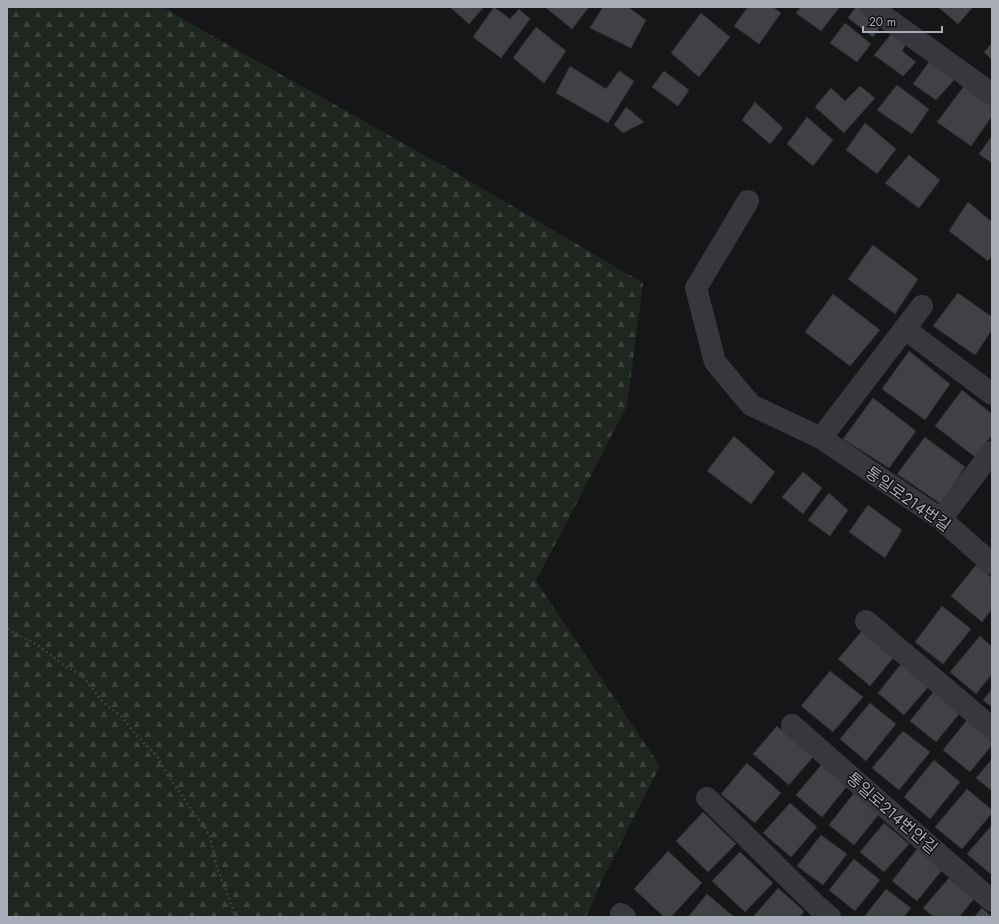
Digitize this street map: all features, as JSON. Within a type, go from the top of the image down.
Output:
[{"type":"street","points":[[871,7],[992,94]]},
{"type":"street","name":"통일로214번길","points":[[748,201],[696,288],[715,362],[751,405],[821,438],[941,519],[992,564]]},
{"type":"street","points":[[821,438],[922,306]]},
{"type":"street","points":[[905,329],[992,394]]},
{"type":"street","points":[[941,519],[992,452]]},
{"type":"street","points":[[866,621],[992,728]]},
{"type":"street","name":"통일로214번안길","points":[[792,725],[992,901]]},
{"type":"street","points":[[707,798],[830,917]]},
{"type":"path","points":[[7,628],[36,644],[66,667],[81,674],[102,701],[122,717],[136,735],[158,757],[167,774],[210,836],[216,865],[235,914],[238,917]]},
{"type":"green space","points":[[7,7],[164,7],[186,21],[458,174],[643,283],[627,406],[536,581],[660,766],[605,874],[586,917],[7,917]]},
{"type":"building","points":[[450,7],[484,7],[469,24]]},
{"type":"building","points":[[494,7],[510,19],[519,9],[530,19],[501,58],[473,37]]},
{"type":"building","points":[[545,7],[589,7],[572,29]]},
{"type":"building","points":[[603,7],[628,7],[646,20],[631,48],[590,28]]},
{"type":"building","points":[[748,7],[773,7],[781,13],[759,44],[734,26]]},
{"type":"building","points":[[801,7],[839,8],[821,31],[796,13]]},
{"type":"building","points":[[856,7],[882,24],[873,37],[848,18]]},
{"type":"building","points":[[938,7],[973,7],[958,24]]},
{"type":"building","points":[[701,13],[730,37],[699,77],[671,53]]},
{"type":"building","points":[[845,23],[871,44],[857,62],[830,43]]},
{"type":"building","points":[[536,27],[566,51],[544,83],[513,58]]},
{"type":"building","points":[[893,32],[907,42],[902,51],[916,62],[903,76],[874,55]]},
{"type":"building","points":[[992,43],[992,60],[984,52]]},
{"type":"building","points":[[929,62],[954,80],[936,100],[913,84]]},
{"type":"building","points":[[570,66],[606,89],[619,71],[634,81],[608,123],[556,93]]},
{"type":"building","points":[[664,71],[689,90],[678,106],[652,87]]},
{"type":"building","points":[[897,85],[929,109],[912,134],[877,110]]},
{"type":"building","points":[[860,86],[875,98],[844,133],[815,107],[831,88],[845,101]]},
{"type":"building","points":[[964,86],[992,106],[992,116],[971,146],[937,122]]},
{"type":"building","points":[[755,102],[783,128],[770,144],[742,120]]},
{"type":"building","points":[[626,107],[644,122],[623,133],[614,125]]},
{"type":"building","points":[[807,117],[833,140],[813,166],[787,144]]},
{"type":"building","points":[[865,123],[896,149],[877,174],[846,150]]},
{"type":"building","points":[[992,136],[992,163],[979,154]]},
{"type":"building","points":[[909,155],[940,180],[919,208],[885,183]]},
{"type":"building","points":[[968,202],[992,222],[992,255],[988,261],[949,231]]},
{"type":"building","points":[[873,245],[918,279],[895,314],[848,279]]},
{"type":"building","points":[[958,293],[992,317],[992,330],[975,355],[933,326]]},
{"type":"building","points":[[833,294],[880,330],[850,366],[805,332]]},
{"type":"building","points":[[909,351],[950,384],[925,420],[882,389]]},
{"type":"building","points":[[962,390],[992,414],[992,435],[975,457],[935,426]]},
{"type":"building","points":[[873,398],[916,431],[889,468],[843,439]]},
{"type":"building","points":[[734,436],[775,472],[751,504],[707,471]]},
{"type":"building","points":[[925,437],[965,467],[941,504],[897,474]]},
{"type":"building","points":[[803,472],[822,488],[803,514],[782,497]]},
{"type":"building","points":[[829,493],[848,510],[830,536],[808,520]]},
{"type":"building","points":[[868,505],[902,530],[885,558],[849,532]]},
{"type":"building","points":[[976,565],[992,578],[992,609],[982,622],[951,596]]},
{"type":"building","points":[[942,606],[971,629],[943,664],[915,642]]},
{"type":"building","points":[[862,631],[893,658],[870,686],[838,659]]},
{"type":"building","points":[[980,636],[992,647],[992,674],[976,694],[950,672]]},
{"type":"building","points":[[901,664],[929,686],[904,715],[878,693]]},
{"type":"building","points":[[830,671],[863,697],[833,732],[801,706]]},
{"type":"building","points":[[992,689],[992,707],[983,700]]},
{"type":"building","points":[[934,691],[960,713],[936,742],[910,721]]},
{"type":"building","points":[[870,703],[896,724],[866,761],[840,739]]},
{"type":"building","points":[[967,720],[992,741],[992,745],[970,772],[943,750]]},
{"type":"building","points":[[777,726],[813,757],[789,785],[753,754]]},
{"type":"building","points":[[903,731],[930,752],[899,790],[872,768]]},
{"type":"building","points":[[992,759],[992,791],[976,778]]},
{"type":"building","points":[[934,760],[960,782],[930,819],[904,797]]},
{"type":"building","points":[[747,763],[781,793],[755,823],[721,794]]},
{"type":"building","points":[[822,764],[848,785],[822,817],[796,795]]},
{"type":"building","points":[[967,789],[992,810],[992,813],[962,849],[935,827]]},
{"type":"building","points":[[854,793],[879,814],[854,845],[829,825]]},
{"type":"building","points":[[790,803],[817,827],[791,857],[763,833]]},
{"type":"building","points":[[703,812],[736,844],[708,872],[676,841]]},
{"type":"building","points":[[884,823],[909,844],[884,872],[860,852]]},
{"type":"building","points":[[992,825],[992,875],[967,854]]},
{"type":"building","points":[[821,835],[847,854],[823,885],[797,866]]},
{"type":"building","points":[[917,849],[942,870],[917,901],[892,881]]},
{"type":"building","points":[[668,851],[702,883],[671,917],[664,917],[634,889]]},
{"type":"building","points":[[740,852],[773,883],[745,912],[712,881]]},
{"type":"building","points":[[854,859],[880,880],[855,911],[829,890]]},
{"type":"building","points":[[949,878],[974,899],[959,917],[934,917],[923,908]]},
{"type":"building","points":[[778,888],[804,911],[800,917],[753,917]]},
{"type":"building","points":[[886,889],[911,908],[904,917],[864,917]]},
{"type":"building","points":[[707,894],[734,917],[688,917]]},
{"type":"building","points":[[982,908],[992,917],[974,917]]}]
